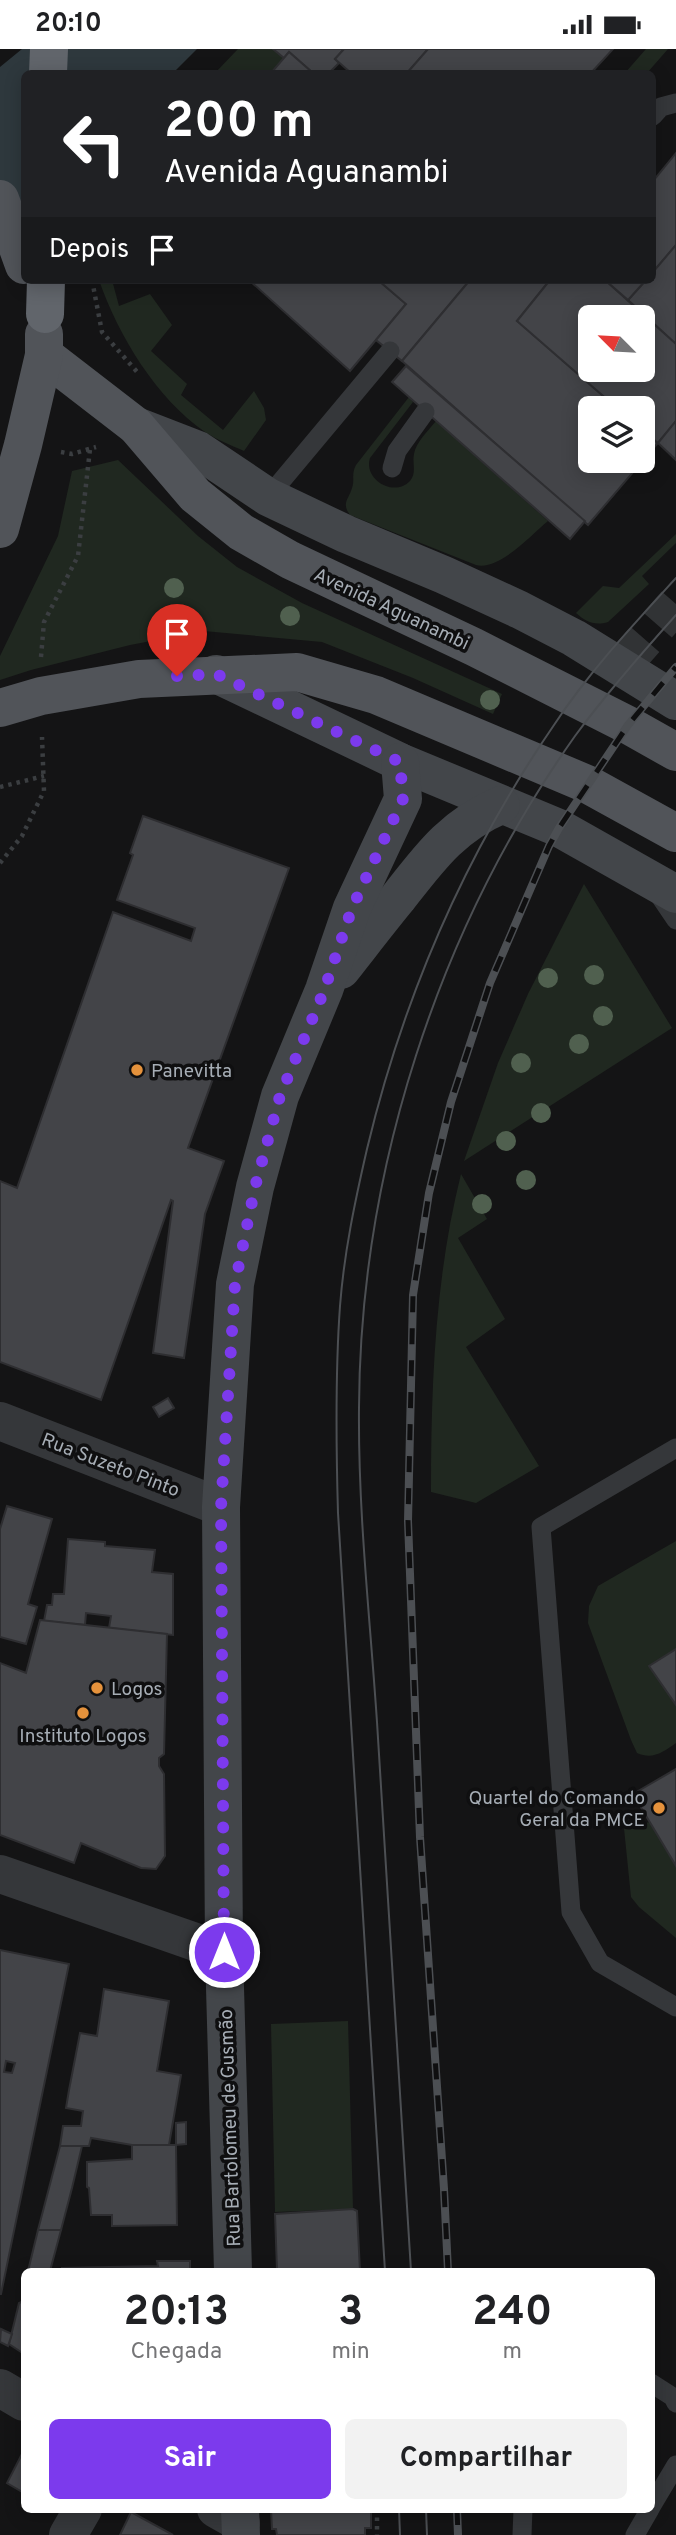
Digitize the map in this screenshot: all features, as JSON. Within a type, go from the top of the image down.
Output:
[{"type":"highway","points":[[48,49],[48,70]]},
{"type":"main road","points":[[0,199],[21,257]]},
{"type":"main road","points":[[0,529],[44,355],[40,291]]},
{"type":"main road","name":"Avenida Aguanambi","points":[[44,355],[136,426],[195,495],[241,531],[290,560],[474,647],[676,752]]},
{"type":"main road","points":[[0,708],[41,696],[139,679],[297,673],[376,695],[587,785],[676,834]]},
{"type":"street","name":"Avenida Aguanambi","points":[[136,426],[198,450],[268,497],[520,610],[574,638],[676,701]]},
{"type":"street","points":[[216,674],[400,762],[559,828],[663,887]]},
{"type":"street","name":"Rua Bartolomeu de Gusmão","points":[[233,2268],[224,1952],[221,1507],[235,1284],[255,1187],[280,1096],[324,991],[352,908],[403,799],[400,762]]},
{"type":"street","name":"Rua Bartolomeu de Gusmão","points":[[324,991],[438,846],[470,821],[501,805]]},
{"type":"street","name":"Rua Suzeto Pinto","points":[[0,1421],[221,1507]]},
{"type":"street","points":[[0,1874],[224,1952]]},
{"type":"street","points":[[0,2388],[21,2400]]},
{"type":"street","points":[[68,2535],[81,2513]]},
{"type":"lane","points":[[656,113],[661,107],[676,103]]},
{"type":"lane","points":[[268,497],[390,351]]},
{"type":"lane","points":[[392,468],[397,451],[425,412]]},
{"type":"lane","points":[[663,887],[676,920]]},
{"type":"lane","points":[[676,1448],[541,1527],[571,1912],[600,1963],[676,2007]]},
{"type":"lane","points":[[655,2386],[673,2397],[676,2403]]},
{"type":"lane","points":[[655,2501],[676,2465]]},
{"type":"lane","points":[[522,2535],[523,2513]]},
{"type":"lane","points":[[635,2535],[648,2513]]},
{"type":"path","points":[[93,284],[102,332],[144,380]]},
{"type":"path","points":[[41,662],[44,622],[78,556],[90,449]]},
{"type":"path","points":[[0,863],[22,837],[44,791],[42,729]]},
{"type":"path","points":[[0,787],[44,776]]},
{"type":"path","points":[[377,2513],[377,2535]]},
{"type":"shaded area","points":[[22,49],[197,49],[176,70],[21,70],[21,232],[0,253],[0,67]]},
{"type":"shaded area","points":[[238,49],[273,49],[284,58],[274,70],[218,70]]},
{"type":"shaded area","points":[[646,49],[668,49],[650,70],[628,70]]},
{"type":"shaded area","points":[[101,284],[113,284],[119,306],[150,294],[172,325],[151,351],[187,384],[181,395],[223,430],[254,391],[264,408],[266,420],[244,451],[205,432],[170,402],[141,364]]},
{"type":"shaded area","points":[[409,397],[413,402],[370,458],[371,473],[381,484],[388,487],[396,488],[410,481],[417,445],[436,421],[548,521],[524,543],[495,563],[476,565],[350,515],[347,511],[346,504],[356,465]]},
{"type":"shaded area","points":[[118,460],[198,536],[237,567],[302,603],[502,694],[493,714],[413,678],[322,642],[204,631],[130,645],[0,680],[0,656],[58,536],[72,471]]},
{"type":"shaded area","points":[[676,534],[676,543],[642,576],[649,584],[608,622],[591,622],[576,613],[603,586],[619,588]]},
{"type":"shaded area","points":[[584,884],[672,1028],[464,1161],[498,1063],[528,994]]},
{"type":"shaded area","points":[[461,1174],[487,1219],[458,1238],[505,1319],[466,1347],[539,1466],[476,1503],[431,1492],[436,1331],[445,1252]]},
{"type":"shaded area","points":[[676,1541],[676,1649],[650,1666],[676,1705],[676,1743],[658,1754],[648,1756],[637,1753],[631,1740],[588,1623],[589,1606],[598,1586]]},
{"type":"shaded area","points":[[650,1822],[676,1866],[676,1938],[631,1897],[624,1828]]},
{"type":"shaded area","points":[[348,2021],[353,2209],[275,2212],[271,2024]]},
{"type":"building","points":[[273,49],[344,49],[335,59],[339,63],[332,70],[310,70],[289,52],[284,58]]},
{"type":"building","points":[[344,49],[428,49],[410,70],[348,70],[335,59]]},
{"type":"building","points":[[428,49],[613,49],[594,70],[410,70]]},
{"type":"building","points":[[289,52],[310,70],[274,70]]},
{"type":"building","points":[[676,153],[676,245],[656,268],[656,177]]},
{"type":"building","points":[[676,245],[676,344],[655,325],[655,305],[633,305],[628,300],[642,284],[656,284],[656,268]]},
{"type":"building","points":[[253,284],[383,284],[406,304],[350,371]]},
{"type":"building","points":[[383,284],[467,284],[402,361],[376,340],[406,304]]},
{"type":"building","points":[[467,284],[547,284],[517,321],[578,374],[578,382],[587,382],[603,396],[578,396],[578,473],[632,473],[588,525],[402,361]]},
{"type":"building","points":[[547,284],[609,284],[633,305],[578,305],[578,374],[517,321]]},
{"type":"building","points":[[610,284],[642,284],[628,300]]},
{"type":"building","points":[[655,325],[676,344],[676,421],[658,443],[655,441],[655,396],[603,396],[587,382],[655,382]]},
{"type":"building","points":[[406,366],[585,521],[570,539],[392,382]]},
{"type":"building","points":[[676,421],[676,460],[658,443]]},
{"type":"building","name":"Panevitta","points":[[143,816],[289,868],[188,1148],[224,1161],[205,1214],[184,1358],[153,1353],[173,1201],[171,1200],[101,1400],[0,1362],[0,1181],[17,1188],[113,912],[191,941],[195,928],[117,900]]},
{"type":"building","points":[[168,1398],[174,1408],[159,1417],[153,1407]]},
{"type":"building","points":[[7,1506],[52,1519],[28,1604],[37,1607],[26,1644],[0,1637],[0,1529]]},
{"type":"building","points":[[68,1539],[105,1542],[105,1546],[155,1550],[152,1572],[173,1574],[173,1635],[109,1628],[111,1616],[86,1613],[85,1625],[44,1621],[47,1605],[52,1605],[53,1594],[64,1594]]},
{"type":"building","name":"Instituto Logos","points":[[40,1620],[167,1634],[164,1754],[159,1758],[159,1766],[164,1774],[165,1856],[156,1869],[141,1868],[81,1843],[74,1863],[0,1835],[0,1663],[26,1673]]},
{"type":"building","points":[[676,1649],[676,1705],[649,1666]]},
{"type":"building","name":"Quartel do Comando Geral da PMCE","points":[[676,1769],[676,1866],[633,1794]]},
{"type":"building","points":[[0,1950],[69,1964],[0,2294]],"holes":[[[6,2061],[15,2063],[12,2073],[4,2072]]]},
{"type":"building","points":[[104,1989],[169,2001],[157,2071],[181,2075],[169,2145],[132,2145],[91,2138],[89,2146],[60,2146],[63,2126],[81,2126],[83,2111],[66,2108],[69,2090],[80,2033],[97,2036]]},
{"type":"building","points":[[186,2122],[186,2144],[176,2145],[176,2123]]},
{"type":"building","points":[[132,2145],[176,2145],[177,2225],[112,2226],[112,2215],[91,2215],[87,2162],[132,2159]]},
{"type":"building","points":[[60,2146],[82,2146],[61,2230],[38,2230]]},
{"type":"building","points":[[353,2209],[357,2211],[360,2268],[277,2268],[275,2214]]},
{"type":"building","points":[[38,2230],[61,2230],[51,2268],[29,2268]]},
{"type":"building","points":[[157,2261],[190,2261],[190,2268],[62,2268],[158,2266]]},
{"type":"building","points":[[21,2302],[21,2352],[9,2344]]},
{"type":"building","points":[[1,2329],[12,2334],[8,2346],[0,2342]]},
{"type":"building","points":[[21,2456],[21,2491],[7,2483]]},
{"type":"building","points":[[133,2513],[173,2535],[120,2535]]},
{"type":"building","points":[[271,2513],[371,2513],[371,2528],[365,2528],[365,2535],[277,2535],[276,2529],[272,2529]]},
{"type":"tunnel","points":[[620,668],[676,604]]},
{"type":"tram line","points":[[385,2268],[338,1513],[338,1332],[350,1227],[367,1149],[399,1037],[441,928],[466,876],[522,774],[568,705],[612,649],[676,578]]},
{"type":"tram line","points":[[411,2268],[360,1487],[359,1408],[363,1319],[374,1230],[392,1142],[416,1055],[447,971],[484,889],[526,811],[575,736],[624,674],[676,615]]},
{"type":"tram line","points":[[399,2513],[400,2535]]},
{"type":"tram line","points":[[426,2513],[427,2535]]},
{"type":"railway","points":[[448,2268],[420,1837],[408,1521],[413,1295],[429,1193],[451,1102],[490,983],[559,828],[628,725],[676,667]]},
{"type":"railway","points":[[457,2513],[458,2535]]},
{"type":"place","name":"Panevitta","points":[[137,1070]]},
{"type":"place","name":"Logos","points":[[97,1688]]},
{"type":"place","name":"Instituto Logos","points":[[83,1713]]},
{"type":"place","name":"Quartel do Comando Geral da PMCE","points":[[659,1808]]},
{"type":"route","points":[[177,676],[216,674],[400,762],[403,799],[352,908],[324,991],[280,1096],[255,1187],[235,1284],[221,1507],[224,1952]]}]
